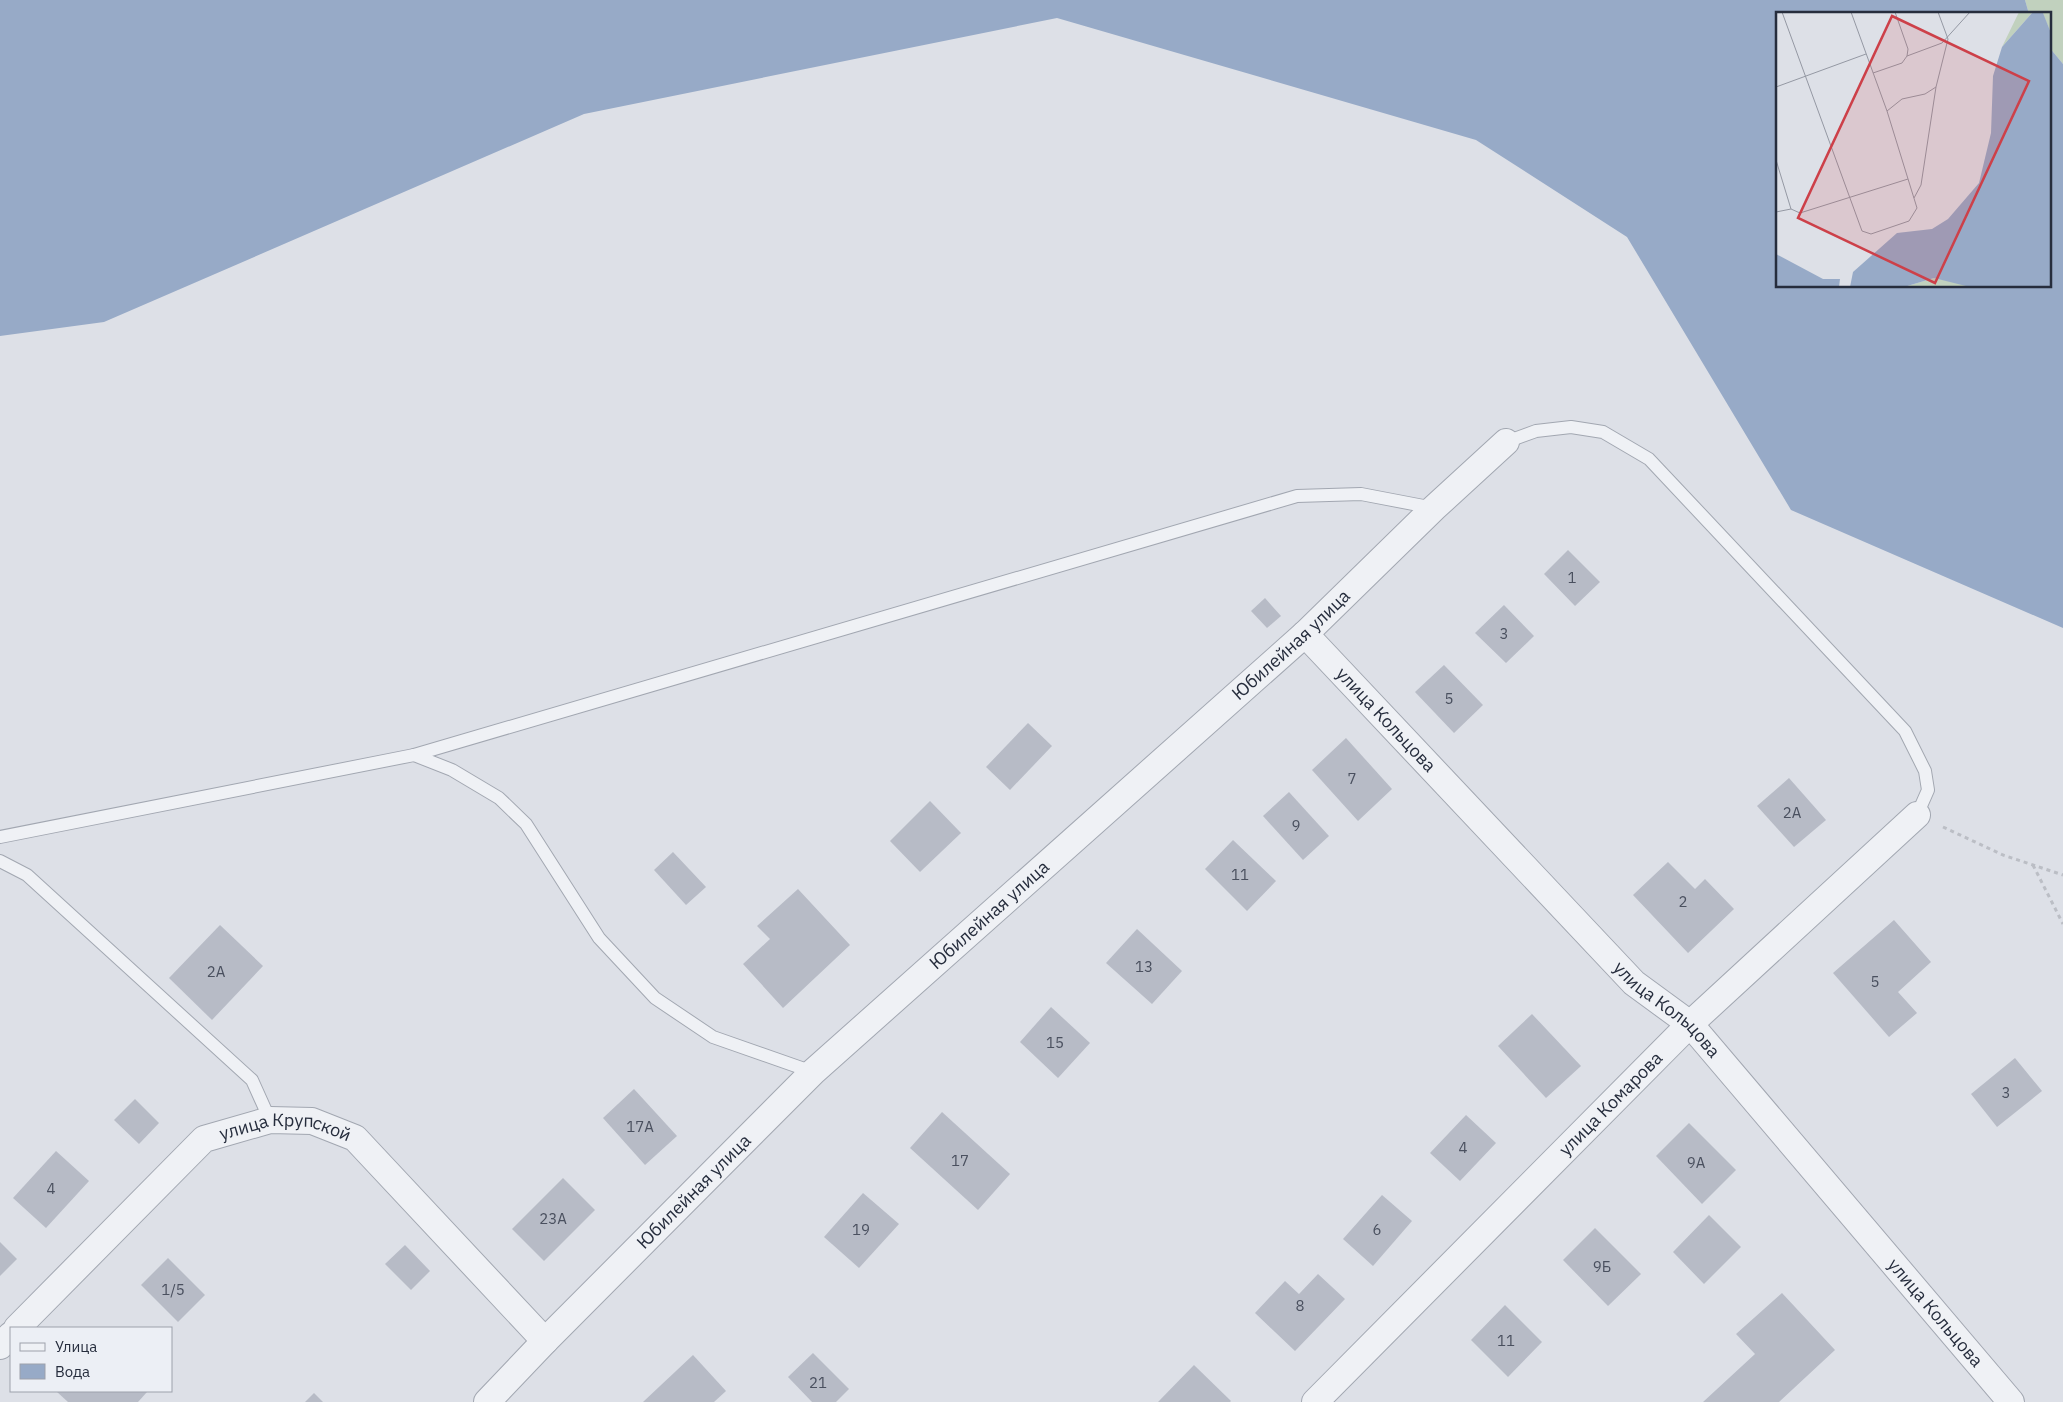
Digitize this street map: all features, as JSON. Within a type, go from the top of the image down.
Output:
[{"type":"street","name":"Юбилейная улица","points":[[487,1402],[545,1341],[813,1072],[1305,634],[1434,508],[1506,442]]},
{"type":"street","name":"улица Кольцова","points":[[1305,634],[1634,983],[1690,1024],[2011,1402]]},
{"type":"street","name":"улица Комарова","points":[[1315,1402],[1690,1024],[1917,815]]},
{"type":"street","name":"улица Крупской","points":[[19,1327],[204,1139],[270,1120],[312,1121],[355,1138],[545,1341]]},
{"type":"street","points":[[0,1346],[10,1335]]},
{"type":"lane","points":[[1506,442],[1536,430],[1571,427],[1604,432],[1649,459],[1905,732],[1925,771],[1928,790],[1917,815]]},
{"type":"lane","points":[[0,837],[414,755],[1296,496],[1361,494],[1434,508]]},
{"type":"lane","points":[[414,755],[452,770],[499,798],[526,824],[599,938],[655,998],[713,1037],[813,1072]]},
{"type":"lane","points":[[0,861],[27,875],[252,1080],[270,1120]]},
{"type":"path","points":[[1917,815],[2003,855],[2063,875]]},
{"type":"path","points":[[2033,866],[2063,924]]},
{"type":"green space","points":[[2025,0],[2063,0],[2063,64],[2050,48],[2050,12],[2028,12]]},
{"type":"water","points":[[0,0],[2025,0],[2028,12],[1776,12],[1776,288],[2050,288],[2050,48],[2063,64],[2063,628],[1791,510],[1627,237],[1476,140],[1057,18],[584,114],[104,322],[0,336]]},
{"type":"building","points":[[1568,550],[1600,582],[1575,606],[1544,574]]},
{"type":"building","points":[[1265,598],[1281,616],[1267,628],[1251,611]]},
{"type":"building","points":[[1504,605],[1534,636],[1506,663],[1475,633]]},
{"type":"building","points":[[1444,665],[1483,705],[1454,733],[1415,692]]},
{"type":"building","points":[[1028,723],[1052,746],[1010,790],[986,767]]},
{"type":"building","points":[[1346,738],[1392,789],[1358,821],[1312,770]]},
{"type":"building","points":[[1789,778],[1826,820],[1794,847],[1757,806]]},
{"type":"building","points":[[1289,792],[1329,836],[1303,860],[1263,816]]},
{"type":"building","points":[[930,801],[961,833],[920,872],[890,841]]},
{"type":"building","points":[[1233,840],[1276,881],[1247,911],[1205,869]]},
{"type":"building","points":[[673,852],[706,887],[686,905],[654,870]]},
{"type":"building","points":[[1668,862],[1695,889],[1705,879],[1734,909],[1688,953],[1633,895]]},
{"type":"building","points":[[798,889],[850,945],[783,1008],[743,964],[770,939],[757,926]]},
{"type":"building","points":[[1894,920],[1931,962],[1898,992],[1917,1013],[1889,1037],[1833,973]]},
{"type":"building","points":[[220,925],[263,966],[212,1020],[169,978]]},
{"type":"building","points":[[1137,929],[1182,971],[1152,1004],[1106,963]]},
{"type":"building","points":[[1051,1007],[1090,1043],[1058,1078],[1020,1042]]},
{"type":"building","points":[[1532,1014],[1581,1066],[1546,1098],[1498,1046]]},
{"type":"building","points":[[2015,1058],[2042,1091],[1997,1127],[1971,1094]]},
{"type":"building","points":[[634,1089],[677,1136],[645,1165],[603,1118]]},
{"type":"building","points":[[135,1099],[159,1123],[139,1144],[114,1120]]},
{"type":"building","points":[[942,1112],[1010,1174],[978,1210],[910,1148]]},
{"type":"building","points":[[1466,1115],[1496,1143],[1460,1181],[1430,1153]]},
{"type":"building","points":[[1689,1123],[1736,1170],[1702,1204],[1656,1156]]},
{"type":"building","points":[[56,1151],[89,1181],[46,1228],[13,1198]]},
{"type":"building","points":[[563,1178],[595,1210],[544,1261],[512,1229]]},
{"type":"building","points":[[863,1193],[899,1224],[859,1268],[824,1237]]},
{"type":"building","points":[[1382,1195],[1412,1221],[1373,1266],[1343,1239]]},
{"type":"building","points":[[1709,1215],[1741,1247],[1704,1284],[1673,1252]]},
{"type":"building","points":[[1595,1228],[1641,1274],[1608,1306],[1563,1260]]},
{"type":"building","points":[[0,1242],[17,1259],[0,1276]]},
{"type":"building","points":[[405,1245],[430,1271],[411,1290],[385,1264]]},
{"type":"building","points":[[168,1258],[205,1295],[178,1322],[141,1285]]},
{"type":"building","points":[[1318,1274],[1345,1299],[1295,1351],[1255,1313],[1285,1281],[1299,1294]]},
{"type":"building","points":[[1782,1293],[1835,1350],[1779,1402],[1703,1402],[1755,1354],[1736,1334]]},
{"type":"building","points":[[1505,1305],[1542,1342],[1508,1377],[1471,1340]]},
{"type":"building","points":[[813,1353],[849,1389],[836,1402],[812,1402],[788,1377]]},
{"type":"building","points":[[693,1355],[726,1391],[714,1402],[643,1402]]},
{"type":"building","points":[[1194,1365],[1231,1401],[1158,1402]]},
{"type":"building","points":[[57,1392],[147,1392],[138,1402],[68,1402]]},
{"type":"building","points":[[314,1393],[323,1402],[305,1402]]}]
